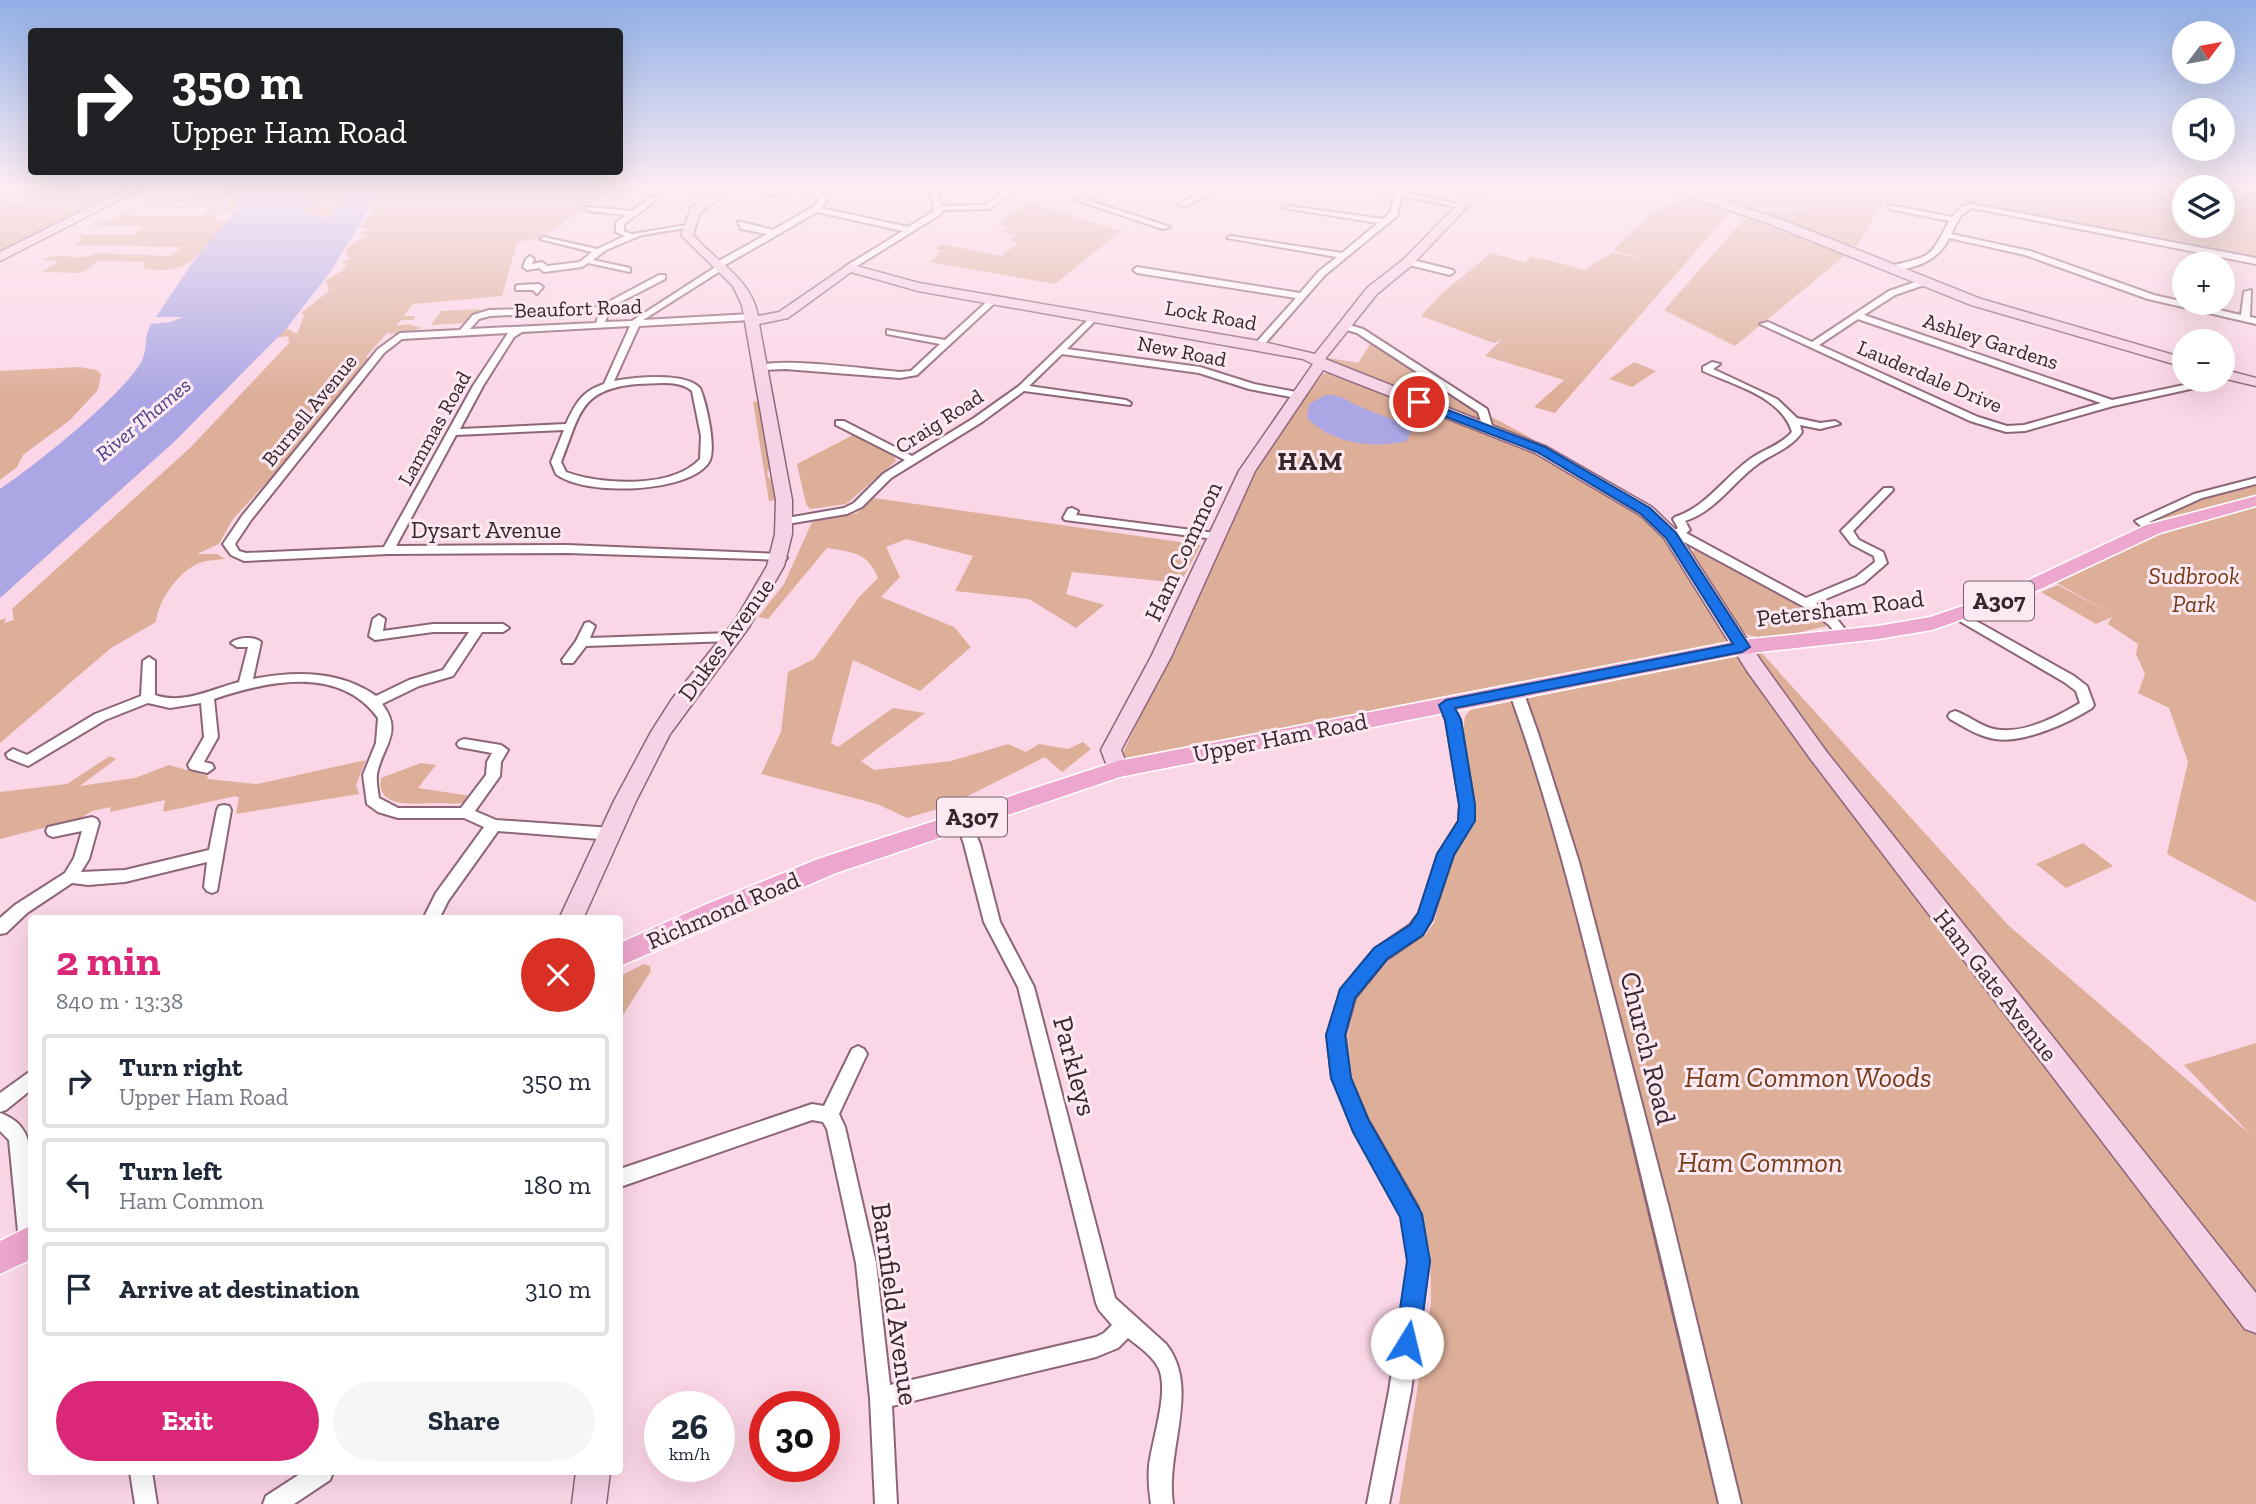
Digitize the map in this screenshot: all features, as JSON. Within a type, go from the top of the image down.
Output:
[{"type":"main road","name":"Petersham Road","points":[[1742,647],[1799,639],[1893,633],[1960,616],[2152,530],[2256,501]]},
{"type":"main road","name":"Upper Ham Road","points":[[827,866],[1118,769],[1742,647]]},
{"type":"main road","name":"Richmond Road","points":[[623,954],[711,913],[827,866]]},
{"type":"main road","points":[[0,1258],[28,1243]]},
{"type":"street","points":[[544,269],[573,267],[592,256]]},
{"type":"street","name":"Dukes Avenue","points":[[573,915],[662,731],[696,680],[766,589],[781,558],[787,522],[752,319],[744,292],[710,256]]},
{"type":"street","points":[[608,383],[676,381],[692,385],[697,390],[707,449],[705,460],[699,468],[677,479],[651,484],[578,482],[561,474],[557,468],[580,403],[608,383],[635,323],[656,306],[736,256]]},
{"type":"street","points":[[752,319],[779,317],[868,256]]},
{"type":"street","points":[[1263,350],[1301,296],[1340,256]]},
{"type":"street","name":"Ham Common","points":[[1118,769],[1111,750],[1161,657],[1214,536],[1247,471],[1296,395],[1372,291],[1414,256]]},
{"type":"street","points":[[1864,256],[1986,305],[2172,359]]},
{"type":"street","points":[[1894,268],[1931,256]]},
{"type":"street","points":[[2036,256],[2151,297],[2256,321]]},
{"type":"street","points":[[2232,256],[2256,261]]},
{"type":"street","points":[[530,259],[527,267],[542,265],[544,269]]},
{"type":"street","points":[[588,261],[628,267]]},
{"type":"street","points":[[1408,262],[1450,272]]},
{"type":"street","points":[[2079,272],[2083,262]]},
{"type":"street","name":"Lock Road","points":[[849,268],[919,287],[1094,317],[1319,362]]},
{"type":"street","points":[[519,288],[538,289],[544,269]]},
{"type":"street","points":[[1136,270],[1301,296]]},
{"type":"street","points":[[465,330],[476,317],[489,313],[602,308],[662,277]]},
{"type":"street","points":[[1813,345],[1892,293],[1924,282]]},
{"type":"street","points":[[2245,318],[2248,292]]},
{"type":"street","points":[[761,367],[785,366],[907,374],[920,369],[995,299]]},
{"type":"street","points":[[600,324],[605,311],[602,308]]},
{"type":"street","name":"Ashley Gardens","points":[[1858,316],[2111,403]]},
{"type":"street","name":"Craig Road","points":[[787,522],[847,511],[858,505],[887,476],[914,461],[1022,388],[1094,317]]},
{"type":"street","name":"Beaufort Road","points":[[407,333],[752,319]]},
{"type":"street","name":"Lauderdale Drive","points":[[1765,324],[1974,419],[2006,429],[2025,429],[2111,403],[2172,390]]},
{"type":"street","points":[[1346,327],[1360,331],[1487,418],[1654,518],[1675,535],[1805,603],[1827,617],[1845,637]]},
{"type":"street","name":"Lammas Road","points":[[388,550],[452,432],[511,335],[519,330]]},
{"type":"street","points":[[890,332],[947,343]]},
{"type":"street","name":"Burnell Avenue","points":[[246,518],[381,351],[392,339],[407,333]]},
{"type":"street","name":"New Road","points":[[1059,351],[1200,370],[1252,387],[1296,395]]},
{"type":"street","points":[[1319,362],[1487,418]]},
{"type":"street","points":[[1715,364],[1706,369],[1775,401],[1795,421],[1820,425],[1835,424]]},
{"type":"street","points":[[2235,376],[2256,382]]},
{"type":"street","points":[[1022,388],[1126,403]]},
{"type":"street","points":[[1675,535],[1684,527],[1679,519],[1684,518],[1755,460],[1794,437],[1795,421]]},
{"type":"street","points":[[840,423],[914,461]]},
{"type":"street","points":[[452,432],[570,427]]},
{"type":"street","points":[[2152,530],[2141,521],[2198,496],[2256,481]]},
{"type":"street","points":[[1805,603],[1860,580],[1881,564],[1879,554],[1850,539],[1847,531],[1888,490]]},
{"type":"street","points":[[1073,511],[1069,519],[1214,536]]},
{"type":"street","points":[[1654,518],[1668,515],[1684,518]]},
{"type":"street","name":"Dysart Avenue","points":[[246,518],[229,544],[234,553],[244,557],[388,550],[567,549],[781,558]]},
{"type":"street","points":[[1675,535],[1742,647]]},
{"type":"street","points":[[1955,716],[1988,732],[2011,735],[2066,717],[2087,705],[2087,697],[2082,689],[2069,679],[1960,616]]},
{"type":"street","points":[[379,619],[375,636],[433,628],[503,628]]},
{"type":"street","points":[[568,660],[582,642],[589,626]]},
{"type":"street","points":[[375,702],[414,683],[448,673],[478,628]]},
{"type":"street","points":[[582,642],[731,637]]},
{"type":"street","points":[[237,643],[270,639]]},
{"type":"street","points":[[245,685],[255,642]]},
{"type":"street","name":"Ham Gate Avenue","points":[[1742,647],[1819,756],[2256,1318]]},
{"type":"street","points":[[148,698],[149,661]]},
{"type":"street","points":[[13,754],[28,761],[100,718],[148,698],[162,705],[180,705],[245,685],[299,678],[327,681],[363,691],[375,702],[385,718],[385,731],[370,775],[372,800],[383,808],[398,813],[466,813],[494,825],[612,834]]},
{"type":"street","name":"Church Road","points":[[1516,691],[1539,750],[1594,949],[1687,1317],[1730,1504]]},
{"type":"street","points":[[195,766],[211,737],[206,696]]},
{"type":"street","points":[[1378,1504],[1419,1261],[1411,1214],[1361,1125],[1341,1078],[1336,1035],[1347,995],[1381,954],[1416,930],[1426,915],[1446,854],[1466,821],[1467,805],[1453,720],[1446,705]]},
{"type":"street","points":[[464,744],[501,750],[494,762],[493,776],[466,813]]},
{"type":"street","points":[[212,887],[225,810]]},
{"type":"street","points":[[0,928],[21,909],[71,877],[81,859],[94,816],[53,831]]},
{"type":"street","name":"Parkleys","points":[[963,820],[992,922],[1026,987],[1106,1303],[1165,1359],[1173,1376],[1173,1392],[1159,1466],[1162,1504]]},
{"type":"street","points":[[433,915],[442,897],[494,825]]},
{"type":"street","points":[[71,877],[92,880],[115,878],[216,854]]},
{"type":"street","points":[[623,1177],[812,1112],[828,1115],[858,1054]]},
{"type":"street","points":[[0,1104],[28,1081]]},
{"type":"street","name":"Barnfield Avenue","points":[[828,1115],[836,1127],[866,1263],[881,1398],[886,1504]]},
{"type":"street","points":[[0,1121],[10,1126],[18,1138],[28,1225]]},
{"type":"street","points":[[881,1398],[1096,1348],[1111,1341],[1127,1325]]},
{"type":"street","points":[[141,1475],[146,1504]]},
{"type":"street","points":[[274,1504],[318,1475]]},
{"type":"street","points":[[589,1504],[593,1475]]},
{"type":"green space","points":[[196,256],[182,266],[171,269],[142,268],[146,262],[98,261],[82,273],[42,272],[59,261],[42,260],[48,257]]},
{"type":"green space","points":[[349,256],[513,256],[502,296],[413,304],[404,316],[415,316],[414,320],[401,320],[396,326],[408,324],[422,328],[400,335],[387,333],[366,357],[372,361],[350,381],[288,459],[233,519],[219,544],[197,554],[217,554],[225,559],[202,562],[186,571],[166,595],[156,622],[111,648],[0,743],[0,620],[6,618],[4,623],[14,620],[12,609],[190,448],[290,342],[287,340],[289,336],[275,338],[286,328],[297,334],[304,315],[301,313],[329,291],[326,280],[342,271],[347,264],[340,263],[351,258]]},
{"type":"green space","points":[[938,256],[1090,256],[1055,284],[930,262]]},
{"type":"green space","points":[[1487,256],[1503,256],[1524,262],[1533,256],[1585,270],[1606,256],[1629,256],[1652,262],[1633,256],[1692,256],[1555,413],[1534,407],[1564,380],[1485,356],[1501,340],[1494,343],[1421,316],[1442,293]]},
{"type":"green space","points":[[1711,256],[1844,256],[1735,346],[1664,310]]},
{"type":"green space","points":[[481,309],[464,323],[431,325],[441,311]]},
{"type":"green space","points":[[1372,341],[1473,407],[1531,438],[1535,444],[1325,362],[1329,358],[1358,363]]},
{"type":"green space","points":[[1634,362],[1656,371],[1632,387],[1609,379]]},
{"type":"green space","points":[[79,367],[96,370],[101,374],[98,390],[70,420],[23,455],[17,467],[0,480],[0,371]]},
{"type":"green space","points":[[1333,373],[1555,461],[1654,523],[1672,546],[1731,642],[1331,723],[1214,741],[1131,759],[1122,755],[1261,458],[1317,374]]},
{"type":"green space","points":[[759,401],[772,470],[767,471],[768,477],[773,481],[776,500],[769,501],[753,402]]},
{"type":"green space","points":[[853,435],[894,456],[896,461],[846,504],[810,509],[806,504],[797,464]]},
{"type":"green space","points":[[2256,484],[2256,495],[2157,521],[2194,502]]},
{"type":"green space","points":[[874,498],[1201,545],[1180,583],[1072,572],[1066,594],[1104,605],[1076,628],[1029,599],[955,591],[973,556],[906,539],[886,547],[900,577],[881,597],[954,627],[971,647],[920,691],[853,660],[831,743],[838,747],[893,708],[925,713],[861,761],[874,770],[951,761],[1008,744],[1026,752],[1039,744],[1068,749],[1083,742],[1091,749],[1062,772],[1045,757],[948,806],[907,818],[877,804],[761,774],[781,732],[788,672],[814,659],[860,596],[878,578],[864,558],[851,552],[827,548],[768,619],[758,617],[784,584],[812,522],[857,513]]},
{"type":"green space","name":"Sudbrook Park","points":[[2256,507],[2256,902],[2167,854],[2188,762],[2169,708],[2138,693],[2145,674],[2136,654],[2138,644],[2108,624],[2112,617],[2096,624],[2041,592],[2058,585],[2113,615],[2057,583],[2170,530]]},
{"type":"green space","points":[[1695,550],[1802,607],[1827,626],[1770,638],[1749,635],[1740,630],[1688,553]]},
{"type":"green space","name":"Ham Common Woods","points":[[1760,651],[2008,925],[2251,1135],[2184,1065],[2256,1043],[2256,1504],[1399,1504],[1431,1303],[1430,1252],[1416,1206],[1370,1123],[1352,1078],[1348,1037],[1356,999],[1402,946],[1425,935],[1434,923],[1450,863],[1468,832],[1473,817],[1463,733],[1465,716],[1470,710]]},
{"type":"green space","points":[[110,756],[116,759],[80,786],[135,778],[169,765],[208,776],[207,779],[257,784],[366,760],[356,785],[359,794],[236,814],[239,798],[236,796],[163,812],[165,800],[110,812],[111,807],[92,811],[79,819],[0,839],[0,792],[67,784]]},
{"type":"green space","points":[[421,763],[436,765],[418,788],[471,796],[467,802],[410,804],[391,800],[385,795],[381,788],[381,778]]},
{"type":"green space","points":[[2083,843],[2113,866],[2066,888],[2036,864]]},
{"type":"green space","points":[[644,964],[650,966],[651,971],[623,1015],[623,974]]},
{"type":"water","name":"River Thames","points":[[198,256],[340,256],[286,329],[174,442],[0,598],[0,489],[75,431],[129,379],[143,359],[151,324],[171,322],[183,317],[156,317]]},
{"type":"water","points":[[1325,395],[1340,397],[1405,426],[1411,430],[1407,441],[1367,444],[1329,434],[1307,418],[1309,404]]},
{"type":"district","name":"HAM","points":[[1311,461]]},
{"type":"route","points":[[1407,1343],[1419,1261],[1411,1214],[1361,1125],[1341,1078],[1336,1035],[1347,995],[1381,954],[1416,930],[1426,915],[1436,890],[1440,867],[1466,821],[1467,805],[1458,767],[1453,720],[1446,705],[1742,647],[1671,536],[1646,511],[1541,450],[1419,402]]}]
